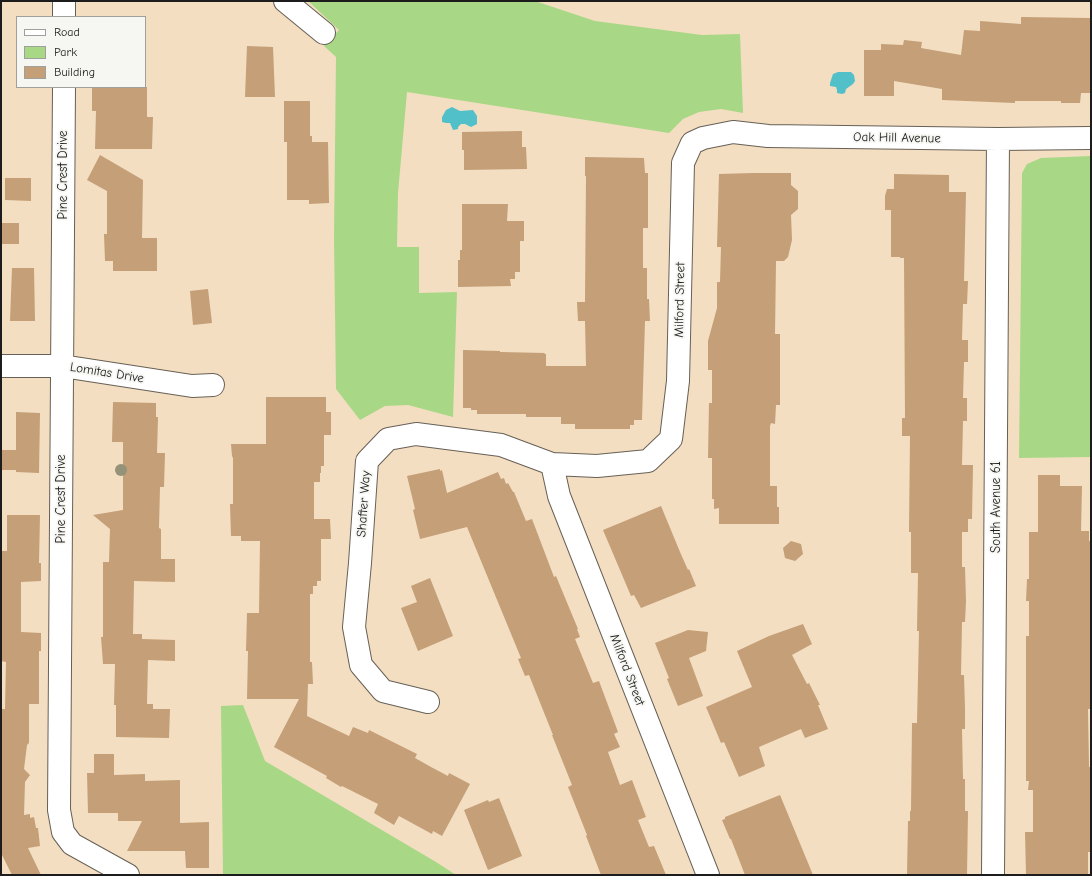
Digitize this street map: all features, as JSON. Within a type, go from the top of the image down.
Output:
[{"type":"street","points":[[64,1],[64,16]]},
{"type":"street","points":[[285,1],[324,33]]},
{"type":"street","name":"Pine Crest Drive","points":[[64,88],[60,810],[63,832],[72,844],[128,875]]},
{"type":"street","name":"Oak Hill Avenue","points":[[703,138],[734,132],[768,136],[998,139],[1091,138]]},
{"type":"street","name":"Milford Street","points":[[648,461],[670,439],[678,381],[683,163],[692,143],[703,138]]},
{"type":"street","name":"South Avenue 61","points":[[993,875],[998,139]]},
{"type":"street","name":"Lomitas Drive","points":[[1,366],[62,366],[192,386],[213,385]]},
{"type":"street","name":"Shafter Way","points":[[428,702],[383,691],[361,665],[354,627],[367,461],[388,439],[416,434],[502,446],[552,464],[597,466],[648,461]]},
{"type":"street","name":"Milford Street","points":[[552,464],[559,496],[708,875]]},
{"type":"green space","points":[[308,1],[535,1],[595,21],[702,35],[740,34],[743,113],[721,109],[699,112],[683,119],[669,133],[407,92],[398,193],[397,247],[419,247],[419,293],[457,292],[453,417],[408,405],[385,406],[360,420],[336,389],[334,237],[336,57],[324,46],[339,30]]},
{"type":"green space","points":[[1091,156],[1091,457],[1019,458],[1022,173],[1027,164],[1041,158]]},
{"type":"green space","points":[[243,705],[265,761],[456,875],[223,875],[221,706]]},
{"type":"water","points":[[838,72],[851,72],[854,75],[855,81],[846,89],[845,93],[842,94],[837,93],[836,87],[830,86],[833,74]]},
{"type":"water","points":[[452,107],[460,111],[473,110],[477,116],[477,124],[471,127],[461,124],[458,129],[453,130],[450,123],[442,122],[442,117],[446,110]]},
{"type":"building","points":[[1021,17],[1090,18],[1090,93],[1081,93],[1080,103],[1061,103],[1061,101],[1015,101],[1015,103],[942,100],[942,89],[894,81],[894,96],[864,96],[864,50],[881,50],[881,44],[903,45],[904,40],[922,42],[921,48],[961,55],[964,30],[980,31],[980,21],[1021,24]]},
{"type":"building","points":[[247,46],[273,47],[275,97],[245,97]]},
{"type":"building","points":[[147,87],[147,117],[153,117],[152,149],[95,149],[96,111],[92,111],[92,88]]},
{"type":"building","points":[[284,101],[310,101],[310,136],[312,136],[312,142],[328,142],[329,203],[309,204],[309,200],[287,200],[287,142],[284,142]]},
{"type":"building","points":[[522,131],[522,147],[526,147],[527,169],[464,170],[462,132]]},
{"type":"building","points":[[100,155],[143,180],[142,238],[157,238],[157,271],[113,271],[113,261],[105,261],[104,234],[107,234],[107,191],[87,180]]},
{"type":"building","points":[[585,157],[644,158],[645,173],[648,173],[648,228],[643,228],[643,268],[647,268],[647,299],[649,299],[650,321],[645,321],[642,420],[634,420],[634,425],[630,425],[630,429],[575,429],[575,424],[561,424],[561,417],[526,417],[526,414],[477,414],[477,410],[463,408],[463,350],[545,353],[546,366],[586,366],[585,321],[578,321],[577,302],[585,302]]},
{"type":"building","points":[[791,173],[791,185],[798,191],[798,209],[791,215],[792,240],[788,257],[784,261],[776,261],[775,334],[780,334],[780,405],[776,405],[775,424],[771,423],[770,426],[770,486],[777,486],[779,524],[719,524],[719,508],[714,509],[714,499],[712,499],[712,458],[708,458],[709,403],[712,403],[712,370],[708,370],[708,341],[717,308],[717,282],[720,282],[721,247],[717,247],[719,174]]},
{"type":"building","points":[[894,174],[949,175],[949,192],[966,192],[964,281],[968,281],[967,304],[963,304],[962,340],[968,340],[968,362],[964,362],[963,398],[967,398],[967,421],[963,421],[962,465],[973,465],[972,519],[968,519],[968,532],[962,532],[962,567],[965,567],[966,601],[965,622],[962,622],[961,675],[964,675],[965,708],[965,729],[962,729],[965,811],[968,811],[967,875],[907,875],[908,821],[910,821],[911,811],[912,723],[917,723],[919,631],[917,631],[918,573],[911,573],[911,532],[909,532],[910,436],[902,436],[902,418],[905,418],[904,258],[891,257],[891,210],[885,210],[885,196],[887,189],[894,189]]},
{"type":"building","points":[[5,178],[31,178],[31,201],[5,200]]},
{"type":"building","points":[[462,204],[508,204],[507,221],[524,221],[524,241],[520,241],[520,272],[515,272],[515,279],[510,279],[511,286],[458,287],[458,260],[460,260],[460,250],[462,250]]},
{"type":"building","points":[[1,223],[19,223],[19,244],[1,244]]},
{"type":"building","points":[[12,268],[34,268],[35,321],[10,321]]},
{"type":"building","points":[[208,289],[212,323],[193,325],[190,291]]},
{"type":"building","points":[[266,397],[326,397],[326,412],[331,412],[331,435],[324,435],[324,466],[321,466],[320,482],[314,482],[314,519],[330,519],[331,539],[321,539],[321,581],[317,581],[317,586],[313,586],[313,594],[310,594],[310,662],[312,662],[313,684],[308,684],[307,716],[349,736],[353,727],[368,733],[369,730],[417,754],[415,758],[431,767],[448,776],[449,773],[470,784],[442,836],[433,831],[432,834],[399,816],[394,825],[374,813],[378,804],[342,786],[341,787],[326,778],[327,776],[274,747],[299,699],[247,699],[247,613],[259,613],[260,541],[241,541],[241,536],[231,536],[230,504],[233,504],[233,458],[231,444],[266,444]]},
{"type":"building","points":[[113,402],[156,403],[156,417],[158,417],[157,453],[165,453],[164,487],[160,487],[159,528],[161,529],[161,559],[175,559],[175,582],[134,581],[133,634],[142,634],[142,639],[175,640],[175,661],[148,660],[147,704],[153,704],[153,709],[170,709],[169,738],[116,737],[116,705],[114,705],[115,664],[103,664],[101,637],[103,637],[103,562],[109,562],[110,529],[93,515],[123,510],[123,442],[112,442]]},
{"type":"building","points":[[16,412],[40,413],[39,473],[1,470],[1,450],[16,450]]},
{"type":"building","points":[[440,469],[440,471],[442,470],[447,493],[498,472],[501,479],[504,478],[506,484],[508,483],[514,492],[526,521],[532,519],[554,577],[556,576],[578,629],[580,637],[575,639],[593,683],[599,681],[618,732],[614,734],[620,747],[608,752],[620,785],[632,780],[646,817],[638,820],[649,847],[654,846],[666,875],[601,875],[568,787],[572,785],[553,735],[529,675],[525,676],[518,659],[521,658],[467,527],[420,539],[407,476]]},
{"type":"building","points":[[1038,475],[1060,475],[1060,486],[1082,486],[1081,531],[1089,531],[1089,541],[1091,541],[1091,709],[1088,709],[1089,767],[1091,767],[1091,852],[1088,852],[1088,875],[1026,875],[1025,832],[1033,832],[1033,790],[1028,790],[1029,781],[1026,781],[1026,636],[1029,636],[1029,601],[1026,601],[1027,579],[1029,579],[1029,532],[1038,532]]},
{"type":"building","points":[[661,506],[696,586],[641,608],[634,595],[631,596],[603,530]]},
{"type":"building","points":[[7,515],[40,515],[39,563],[41,563],[41,581],[21,582],[21,632],[41,633],[41,651],[39,651],[39,704],[29,704],[29,743],[27,745],[24,769],[30,775],[25,782],[24,815],[30,814],[30,818],[34,817],[36,828],[38,828],[40,846],[28,848],[41,875],[12,875],[1,853],[1,715],[2,709],[5,709],[6,662],[1,661],[1,551],[7,551]]},
{"type":"building","points":[[791,541],[801,544],[803,554],[795,561],[785,558],[783,548]]},
{"type":"building","points":[[430,578],[453,636],[418,651],[401,608],[417,602],[411,586]]},
{"type":"building","points":[[803,624],[812,644],[792,655],[820,705],[818,705],[828,729],[805,738],[801,729],[759,747],[765,766],[739,777],[724,742],[721,743],[706,707],[752,687],[737,651],[769,636]]},
{"type":"building","points":[[688,630],[708,632],[706,651],[689,658],[703,696],[678,706],[655,643]]},
{"type":"building","points":[[94,754],[114,754],[114,775],[145,774],[145,781],[180,780],[180,823],[209,822],[209,868],[186,868],[185,851],[127,851],[142,821],[118,821],[118,813],[88,813],[87,773],[94,773]]},
{"type":"building","points":[[780,795],[813,875],[745,875],[722,820],[725,819],[725,817]]},
{"type":"building","points":[[499,798],[522,856],[488,870],[464,810],[488,800],[489,802]]}]
